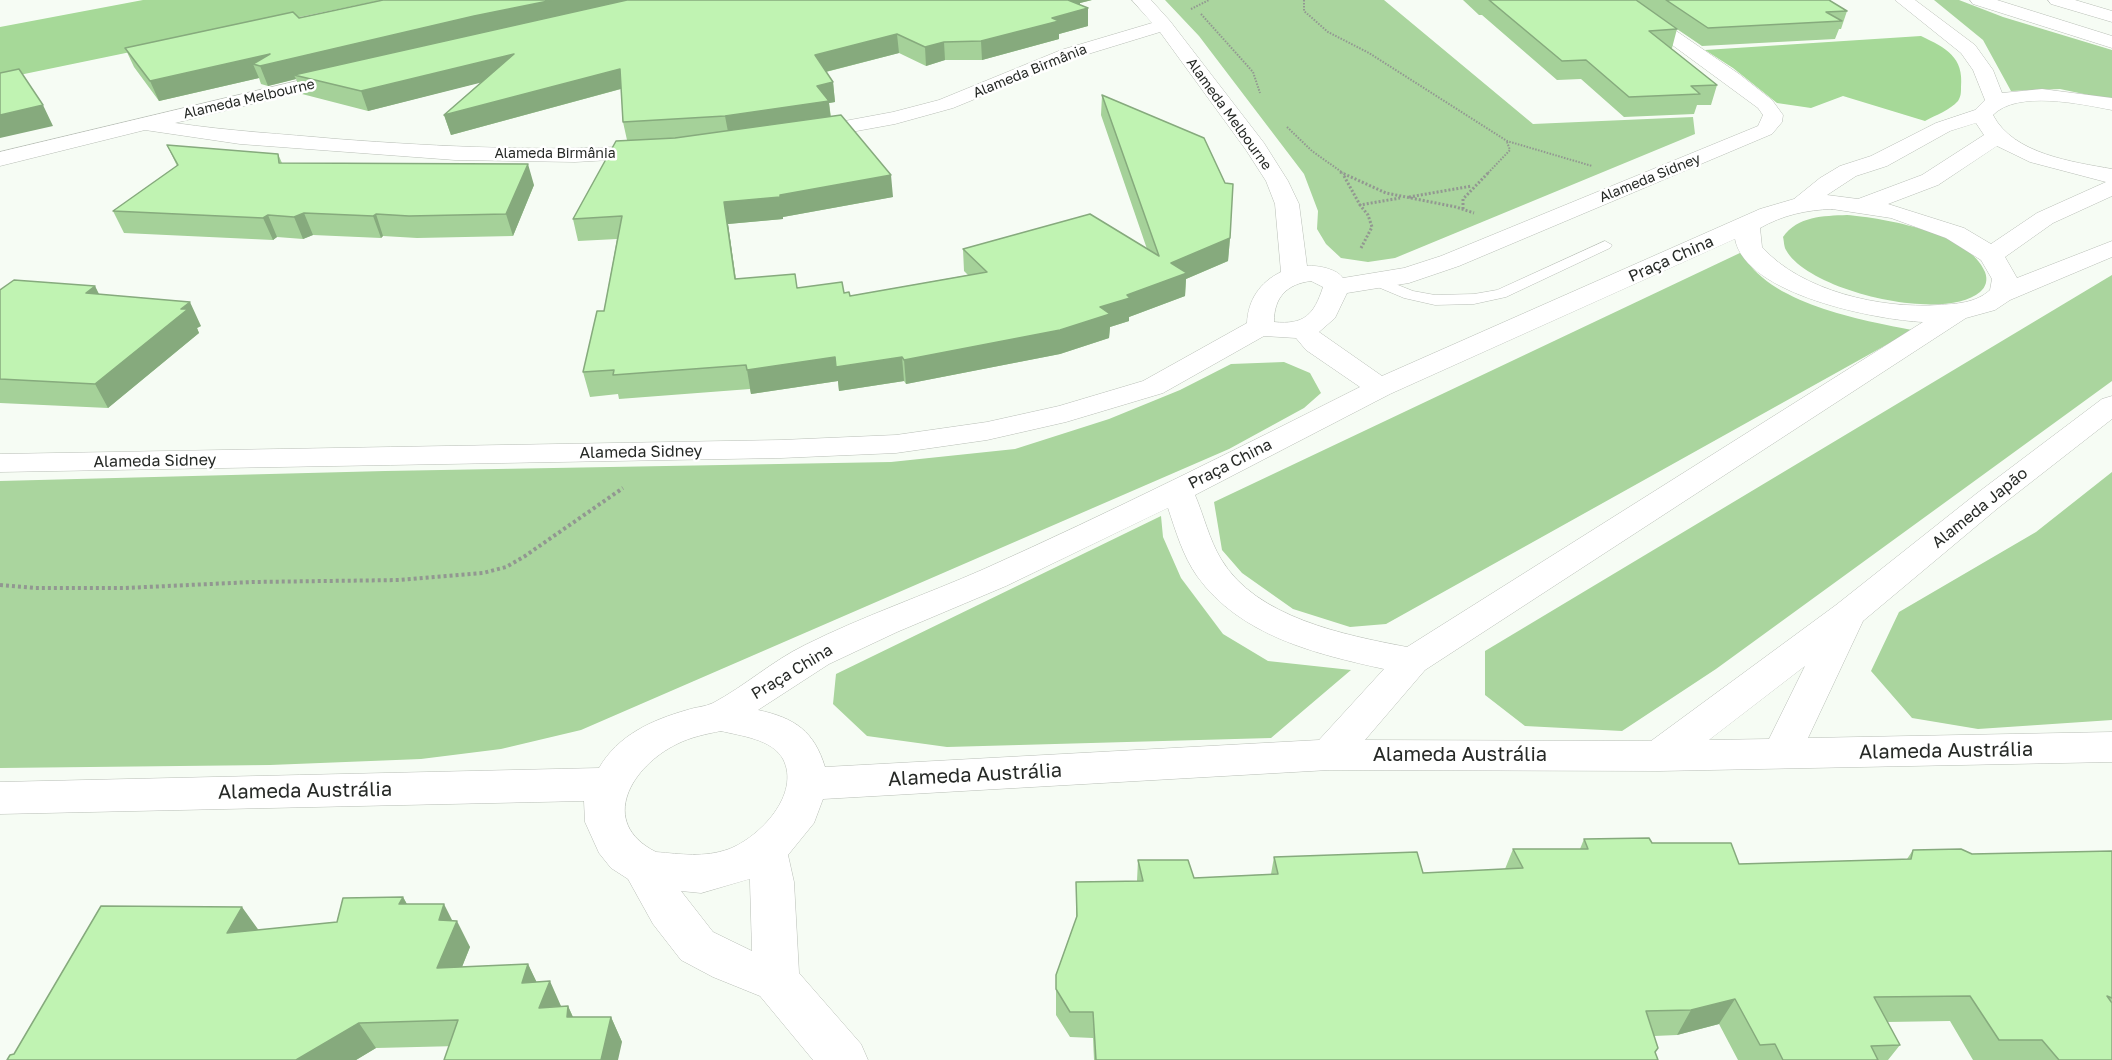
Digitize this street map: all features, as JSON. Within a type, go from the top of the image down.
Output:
[{"type":"street","name":"Alameda Melbourne","points":[[1141,0],[1164,25],[1278,181],[1287,204],[1294,275]]},
{"type":"street","name":"Alameda Sidney","points":[[1336,287],[1378,282],[1409,275],[1503,239],[1765,130],[1772,122],[1773,115],[1765,104],[1732,78],[1620,0]]},
{"type":"street","points":[[1904,0],[1968,49],[1983,70],[1989,108],[1985,125],[1997,136],[2020,150],[2052,162],[2112,176]]},
{"type":"street","points":[[1979,0],[2112,42]]},
{"type":"street","points":[[2057,0],[2112,17]]},
{"type":"street","name":"Alameda Birmânia","points":[[792,136],[895,118],[946,104],[1068,54],[1164,25]]},
{"type":"street","name":"Alameda Melbourne","points":[[0,159],[365,71]]},
{"type":"street","name":"Praça China","points":[[721,717],[771,682],[816,655],[884,622],[994,578],[1178,491],[1380,388],[1748,225],[1767,214],[1803,202],[1848,171],[1879,161],[1943,127],[2019,96],[2051,95],[2112,104]]},
{"type":"street","name":"Alameda Birmânia","points":[[145,124],[189,133],[441,152],[538,156],[679,150]]},
{"type":"street","points":[[1864,206],[1930,180],[1997,136]]},
{"type":"street","points":[[2002,294],[2005,279],[1991,255],[2045,218],[2112,187]]},
{"type":"street","name":"Praça China","points":[[1803,202],[1864,206],[1927,221],[1955,233],[1991,255]]},
{"type":"street","points":[[1748,225],[1748,244],[1763,262],[1790,281],[1818,293],[1872,309],[1917,315],[1956,313],[1987,305],[2002,294],[2112,248]]},
{"type":"street","points":[[1313,273],[1331,279],[1336,287],[1333,301],[1318,321],[1304,331],[1278,333],[1260,327],[1259,310],[1278,283],[1294,275],[1313,273]]},
{"type":"street","points":[[1329,755],[1412,661],[1956,313]]},
{"type":"street","name":"Alameda Sidney","points":[[0,463],[683,451],[896,444],[987,431],[1066,413],[1153,387],[1260,327]]},
{"type":"street","points":[[1304,331],[1316,344],[1380,388]]},
{"type":"street","name":"Alameda Japão","points":[[1659,756],[1849,614],[1987,501],[2112,405]]},
{"type":"street","points":[[1178,491],[1201,553],[1209,568],[1248,609],[1299,632],[1352,650],[1412,661]]},
{"type":"street","name":"Alameda Japão","points":[[1782,752],[1849,614]]},
{"type":"street","points":[[721,717],[745,718],[766,724],[785,734],[798,748],[807,765],[809,784],[803,807],[789,830],[766,850],[743,863],[719,872],[692,875],[666,874],[644,867],[621,853],[607,832],[604,808],[610,784],[624,763],[643,744],[667,730],[693,721],[721,717]]},
{"type":"street","name":"Alameda Austrália","points":[[809,784],[1329,755],[1659,756],[2112,747]]},
{"type":"street","name":"Alameda Austrália","points":[[0,798],[610,784]]},
{"type":"street","points":[[766,850],[772,882],[776,981]]},
{"type":"street","points":[[644,867],[669,910],[697,946],[729,963],[776,981],[844,1060]]},
{"type":"lane","points":[[1378,282],[1409,295],[1435,300],[1474,299],[1501,294],[1605,245]]},
{"type":"path","points":[[1304,0],[1304,11],[1328,32],[1369,53],[1507,141],[1645,180]]},
{"type":"path","points":[[1194,8],[1253,72],[1261,94]]},
{"type":"path","points":[[1281,121],[1315,155],[1344,176],[1404,198],[1465,209],[1480,216],[1503,239]]},
{"type":"path","points":[[1465,209],[1463,199],[1510,150],[1507,141]]},
{"type":"path","points":[[1344,176],[1368,215],[1372,227],[1355,257],[1355,267],[1378,282]]},
{"type":"path","points":[[1360,205],[1473,186]]},
{"type":"path","points":[[1428,194],[1426,198],[1434,202]]},
{"type":"path","points":[[0,585],[35,588],[125,588],[253,582],[400,580],[483,573],[506,567],[525,556],[612,495],[683,451]]},
{"type":"green space","points":[[143,0],[382,0],[0,79],[0,27]]},
{"type":"green space","points":[[1165,0],[1384,0],[1533,124],[1693,117],[1695,134],[1395,258],[1368,262],[1341,258],[1326,244],[1317,229],[1318,211],[1304,174],[1199,36]]},
{"type":"green space","points":[[1934,0],[1959,0],[2003,17],[2112,50],[2112,100],[2060,89],[2011,91],[1983,40]]},
{"type":"green space","points":[[1921,36],[1952,55],[1960,68],[1961,77],[1961,93],[1958,101],[1947,110],[1925,121],[1843,96],[1811,108],[1777,103],[1733,68],[1705,50]]},
{"type":"green space","points":[[1847,215],[1903,224],[1924,230],[1962,247],[1976,258],[1985,272],[1985,286],[1980,292],[1962,301],[1938,304],[1909,303],[1878,298],[1821,278],[1799,265],[1786,250],[1783,237],[1796,225],[1812,218]]},
{"type":"green space","points":[[1742,252],[1754,270],[1793,297],[1843,315],[1913,330],[1386,624],[1350,627],[1293,609],[1242,573],[1222,550],[1214,502]]},
{"type":"green space","points":[[2112,275],[2112,381],[1716,669],[1622,731],[1525,726],[1485,695],[1485,651]]},
{"type":"green space","points":[[1284,362],[1310,373],[1321,393],[1304,408],[1229,449],[581,730],[501,749],[421,759],[270,765],[0,768],[0,481],[891,462],[1015,449],[1109,419],[1180,390],[1231,364]]},
{"type":"green space","points":[[2112,472],[2112,720],[1978,729],[1912,718],[1871,671],[1899,612],[2036,532]]},
{"type":"green space","points":[[1161,516],[1163,537],[1181,578],[1223,634],[1268,661],[1351,670],[1271,738],[947,747],[867,736],[833,704],[836,674]]},
{"type":"building","points":[[383,0],[553,0],[260,66],[253,64],[270,54],[150,81],[125,48],[293,12],[299,18]]},
{"type":"building","points":[[627,0],[1068,0],[1088,8],[1052,18],[1059,21],[981,41],[944,42],[925,47],[897,34],[815,55],[833,82],[817,86],[829,101],[725,116],[623,122],[620,69],[444,115],[514,54],[361,91],[294,75]]},
{"type":"building","points":[[1489,0],[1636,0],[1677,29],[1649,31],[1717,85],[1691,86],[1700,94],[1629,97],[1586,60],[1562,61]]},
{"type":"building","points":[[1666,0],[1829,0],[1847,11],[1826,12],[1842,21],[1708,28]]},
{"type":"building","points":[[19,69],[43,105],[0,115],[0,73]]},
{"type":"building","points":[[1102,95],[1204,138],[1225,183],[1233,184],[1230,238],[1171,263],[1187,273],[1127,295],[1130,298],[1100,307],[1110,314],[1060,330],[904,360],[902,357],[836,367],[835,357],[747,370],[746,365],[613,375],[614,370],[583,372],[597,311],[604,311],[622,216],[573,219],[616,141],[675,138],[841,115],[891,175],[780,195],[780,197],[724,202],[735,279],[795,274],[797,288],[842,282],[844,293],[849,292],[850,296],[987,272],[963,249],[1090,214],[1159,256]]},
{"type":"building","points":[[167,145],[278,154],[279,163],[528,164],[506,214],[409,216],[376,214],[373,216],[304,213],[294,217],[268,215],[263,218],[113,211],[178,165]]},
{"type":"building","points":[[14,280],[95,286],[86,293],[190,302],[181,309],[188,309],[95,384],[0,379],[0,290]]},
{"type":"building","points":[[1649,838],[1652,843],[1731,843],[1739,864],[1911,859],[1913,850],[1961,849],[1972,854],[2112,851],[2112,998],[2107,996],[2112,1003],[2112,1060],[2059,1060],[2042,1040],[1999,1040],[1970,996],[1874,997],[1900,1045],[1871,1046],[1878,1060],[1783,1060],[1775,1044],[1760,1045],[1735,999],[1691,1010],[1646,1011],[1658,1048],[1655,1052],[1658,1060],[1096,1060],[1093,1012],[1070,1012],[1056,989],[1056,975],[1077,916],[1076,882],[1143,881],[1138,860],[1188,860],[1194,878],[1278,874],[1274,857],[1417,852],[1423,873],[1523,868],[1513,849],[1588,849],[1584,839]]},
{"type":"building","points":[[403,897],[399,904],[444,904],[439,920],[457,921],[437,968],[528,964],[522,983],[550,981],[539,1008],[568,1006],[567,1017],[611,1017],[601,1060],[444,1060],[458,1020],[359,1023],[296,1060],[7,1060],[10,1055],[14,1054],[101,906],[242,907],[227,933],[337,922],[343,898]]}]
